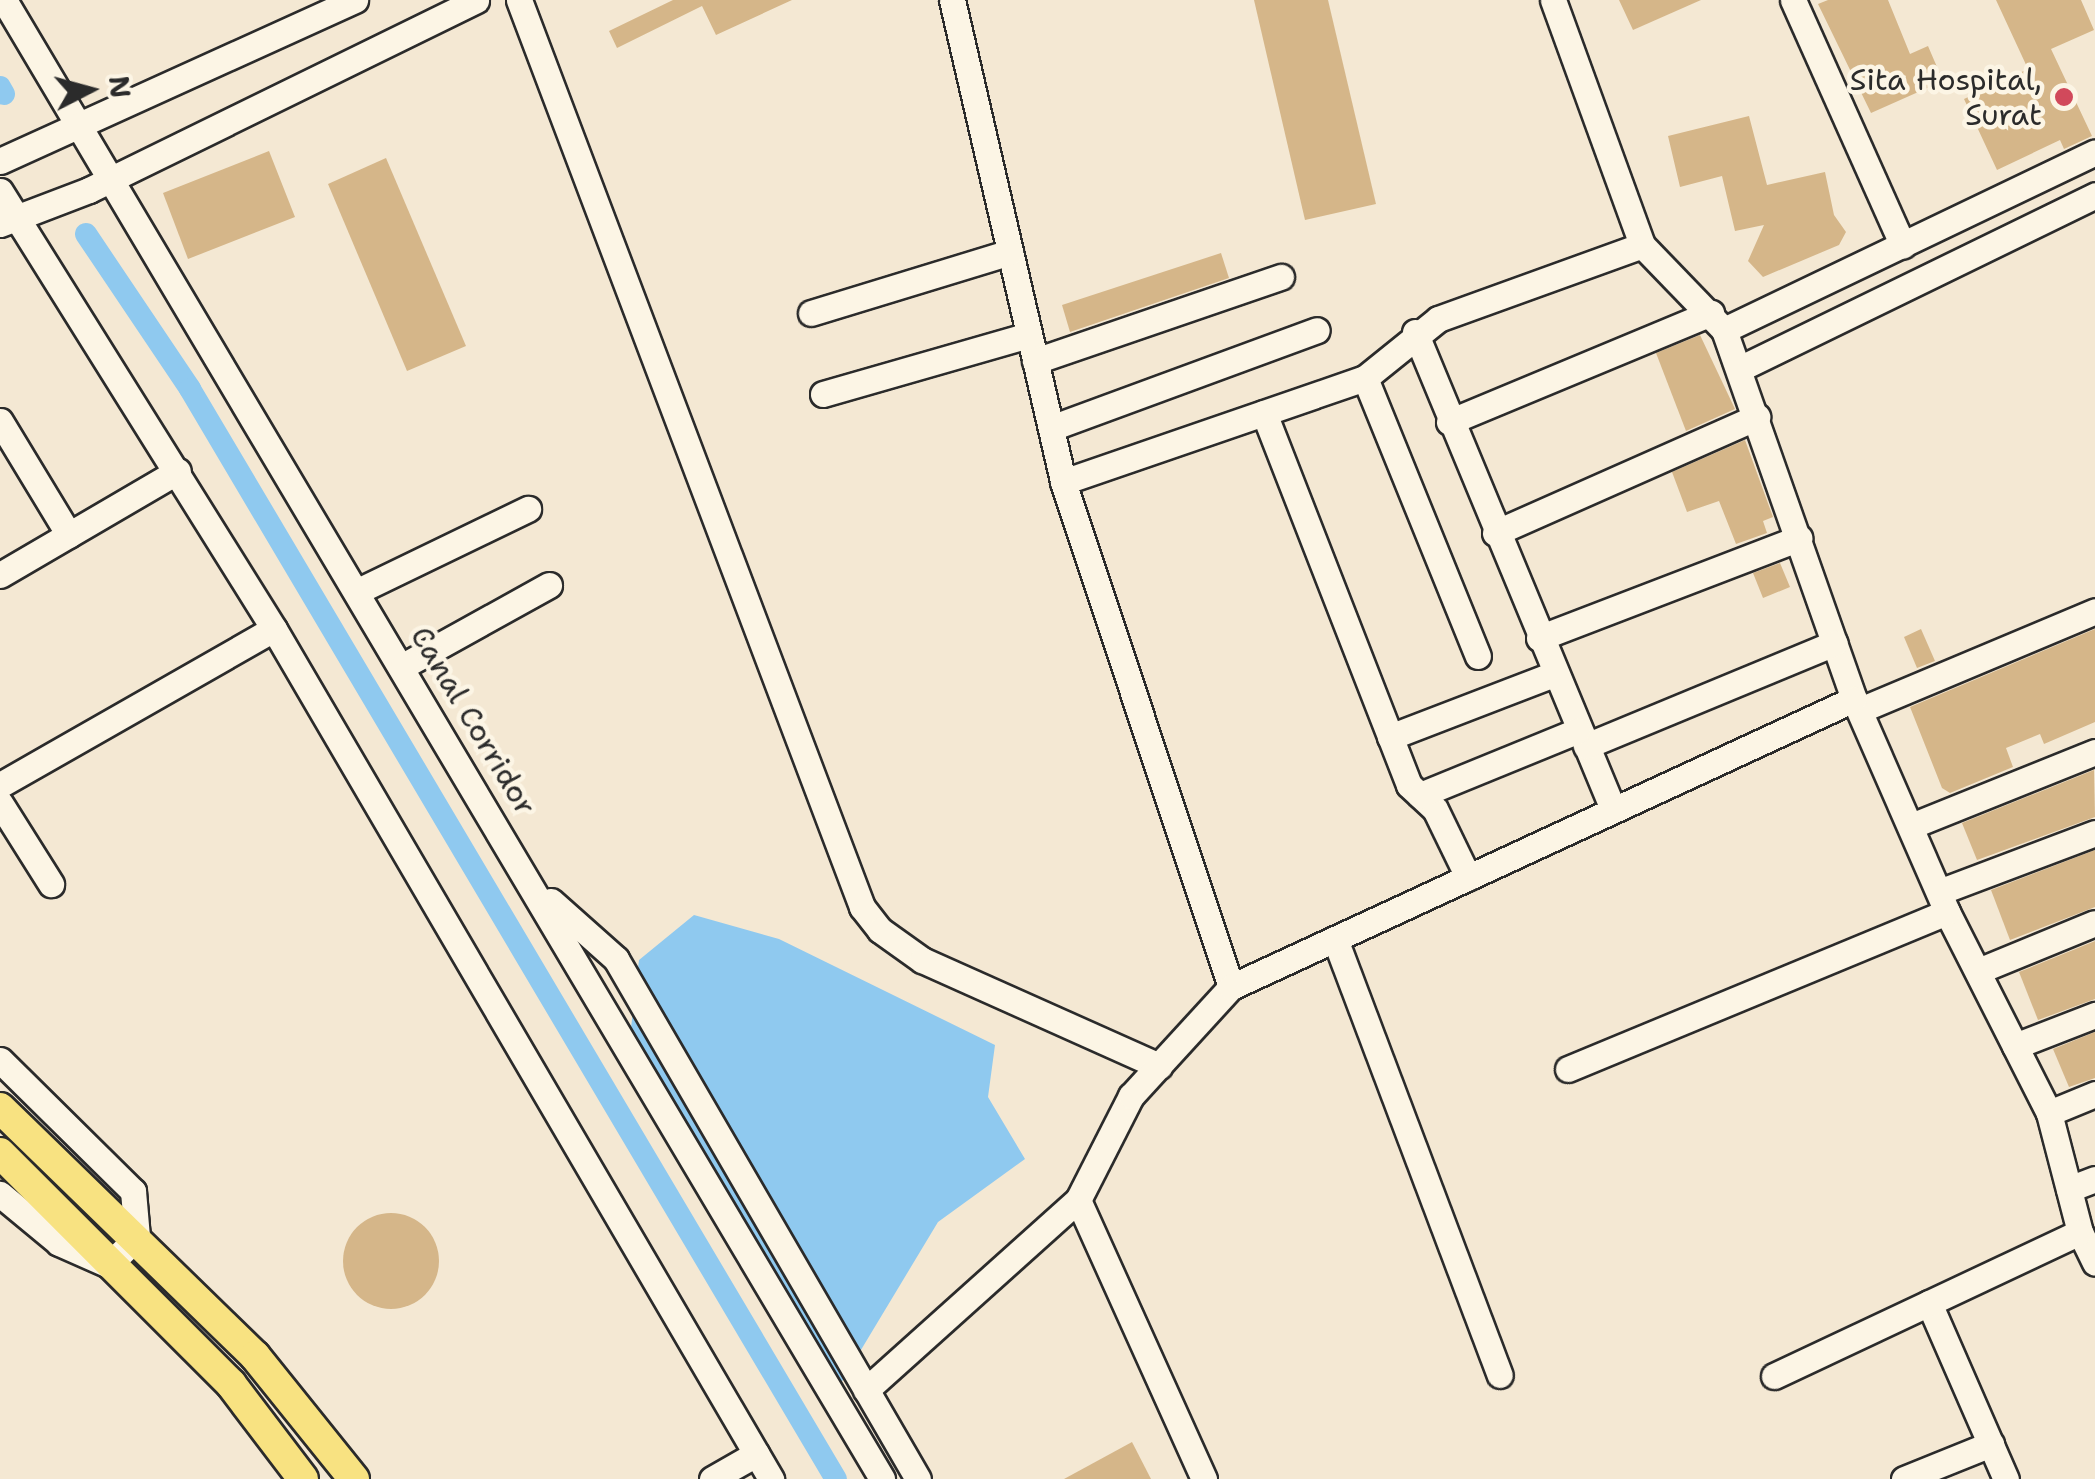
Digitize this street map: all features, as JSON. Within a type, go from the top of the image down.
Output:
[{"type":"main road","points":[[0,1108],[137,1236],[255,1356],[354,1479]]},
{"type":"main road","points":[[0,1153],[64,1212],[109,1264],[231,1384],[303,1479]]},
{"type":"street","name":"Canal Corridor","points":[[4,0],[536,888],[882,1479]]},
{"type":"street","points":[[0,160],[310,11],[355,0]]},
{"type":"street","points":[[9,221],[113,178],[476,0]]},
{"type":"street","points":[[519,0],[862,906],[880,930],[922,960],[1159,1066]]},
{"type":"street","points":[[952,0],[1064,482],[1231,987]]},
{"type":"street","points":[[1553,0],[1642,245],[1718,322],[1739,369],[1857,704],[1943,902],[2049,1113],[2080,1232],[2095,1263]]},
{"type":"street","points":[[1793,0],[1903,246]]},
{"type":"street","points":[[1448,422],[1718,322],[1903,246],[2095,152]]},
{"type":"street","points":[[0,191],[9,221],[178,472],[274,629],[770,1479]]},
{"type":"street","points":[[1739,369],[2095,195]]},
{"type":"street","points":[[1064,482],[1365,378],[1415,332],[1642,245]]},
{"type":"street","points":[[811,313],[1010,252]]},
{"type":"street","points":[[1036,361],[1281,276]]},
{"type":"street","points":[[1051,428],[1317,330]]},
{"type":"street","points":[[1415,332],[1448,422],[1613,809]]},
{"type":"street","points":[[823,394],[1030,335]]},
{"type":"street","points":[[1365,378],[1478,656]]},
{"type":"street","points":[[1264,413],[1409,785],[1435,808],[1468,877]]},
{"type":"street","points":[[1495,533],[1758,417]]},
{"type":"street","points":[[0,421],[69,535]]},
{"type":"street","points":[[0,575],[178,472]]},
{"type":"street","points":[[358,591],[528,509]]},
{"type":"street","points":[[1540,638],[1799,538]]},
{"type":"street","points":[[403,666],[549,585]]},
{"type":"street","points":[[866,1390],[1078,1200],[1131,1096],[1231,987],[1613,809],[1857,704],[2095,610]]},
{"type":"street","points":[[0,785],[274,629]]},
{"type":"street","points":[[1420,795],[1835,643]]},
{"type":"street","points":[[1390,737],[1554,674]]},
{"type":"street","points":[[1911,826],[2095,752]]},
{"type":"street","points":[[0,803],[50,884]]},
{"type":"street","points":[[1568,1069],[2095,833]]},
{"type":"street","points":[[536,888],[616,959],[918,1479]]},
{"type":"street","points":[[1978,971],[2095,923]]},
{"type":"street","points":[[1335,938],[1500,1375]]},
{"type":"street","points":[[2016,1046],[2095,1015]]},
{"type":"street","points":[[0,1060],[134,1191],[137,1236],[109,1264],[59,1243],[0,1194]]},
{"type":"street","points":[[2049,1113],[2095,1094]]},
{"type":"street","points":[[2069,1190],[2095,1179]]},
{"type":"street","points":[[1078,1200],[1204,1479]]},
{"type":"street","points":[[1774,1376],[2080,1232]]},
{"type":"street","points":[[1930,1303],[2006,1479]]},
{"type":"street","points":[[1904,1479],[1991,1444]]},
{"type":"street","points":[[712,1479],[756,1454]]},
{"type":"water","points":[[694,915],[779,939],[995,1045],[988,1097],[1025,1159],[938,1222],[832,1398],[631,1028],[639,960]]},
{"type":"building","points":[[673,0],[792,0],[716,35],[702,6],[617,48],[609,31]]},
{"type":"building","points":[[1254,0],[1328,0],[1376,204],[1305,220]]},
{"type":"building","points":[[1619,0],[1701,0],[1633,30]]},
{"type":"building","points":[[1828,0],[1888,0],[1910,54],[1928,46],[1943,81],[1871,113],[1818,4]]},
{"type":"building","points":[[1996,0],[2081,0],[2094,30],[2051,49],[2092,136],[2064,149],[2060,140],[1997,170],[1964,99],[2028,69]]},
{"type":"building","points":[[1749,116],[1767,185],[1825,172],[1834,215],[1846,232],[1839,245],[1763,277],[1748,261],[1764,225],[1735,231],[1722,176],[1680,187],[1668,136]]},
{"type":"building","points":[[269,151],[295,217],[188,259],[163,193]]},
{"type":"building","points":[[386,158],[466,346],[407,371],[328,184]]},
{"type":"building","points":[[1221,253],[1229,278],[1070,332],[1062,305]]},
{"type":"building","points":[[1700,335],[1735,409],[1686,431],[1656,353]]},
{"type":"building","points":[[1745,440],[1773,517],[1763,521],[1767,533],[1736,544],[1719,501],[1687,512],[1672,472]]},
{"type":"building","points":[[1780,563],[1790,587],[1763,598],[1753,573]]},
{"type":"building","points":[[1921,629],[1935,661],[1917,668],[1904,637]]},
{"type":"building","points":[[2095,629],[2095,722],[2044,744],[2040,734],[2006,748],[2013,767],[1950,793],[1942,788],[1910,707]]},
{"type":"building","points":[[2094,770],[2095,817],[1977,860],[1962,823]]},
{"type":"building","points":[[2095,850],[2095,907],[2010,940],[1991,890]]},
{"type":"building","points":[[2095,941],[2095,999],[2038,1020],[2019,972]]},
{"type":"building","points":[[2095,1032],[2095,1078],[2069,1087],[2053,1049]]},
{"type":"building","points":[[391,1213],[410,1216],[425,1227],[436,1242],[436,1280],[425,1295],[410,1306],[391,1309],[372,1306],[357,1295],[346,1280],[343,1261],[346,1242],[357,1227],[372,1216]]},
{"type":"building","points":[[1132,1442],[1151,1479],[1064,1479]]},
{"type":"waterway","points":[[0,87],[4,94]]},
{"type":"waterway","points":[[86,234],[190,389],[836,1479]]},
{"type":"place","name":"Sita Hospital, Surat","points":[[2064,97]]}]
